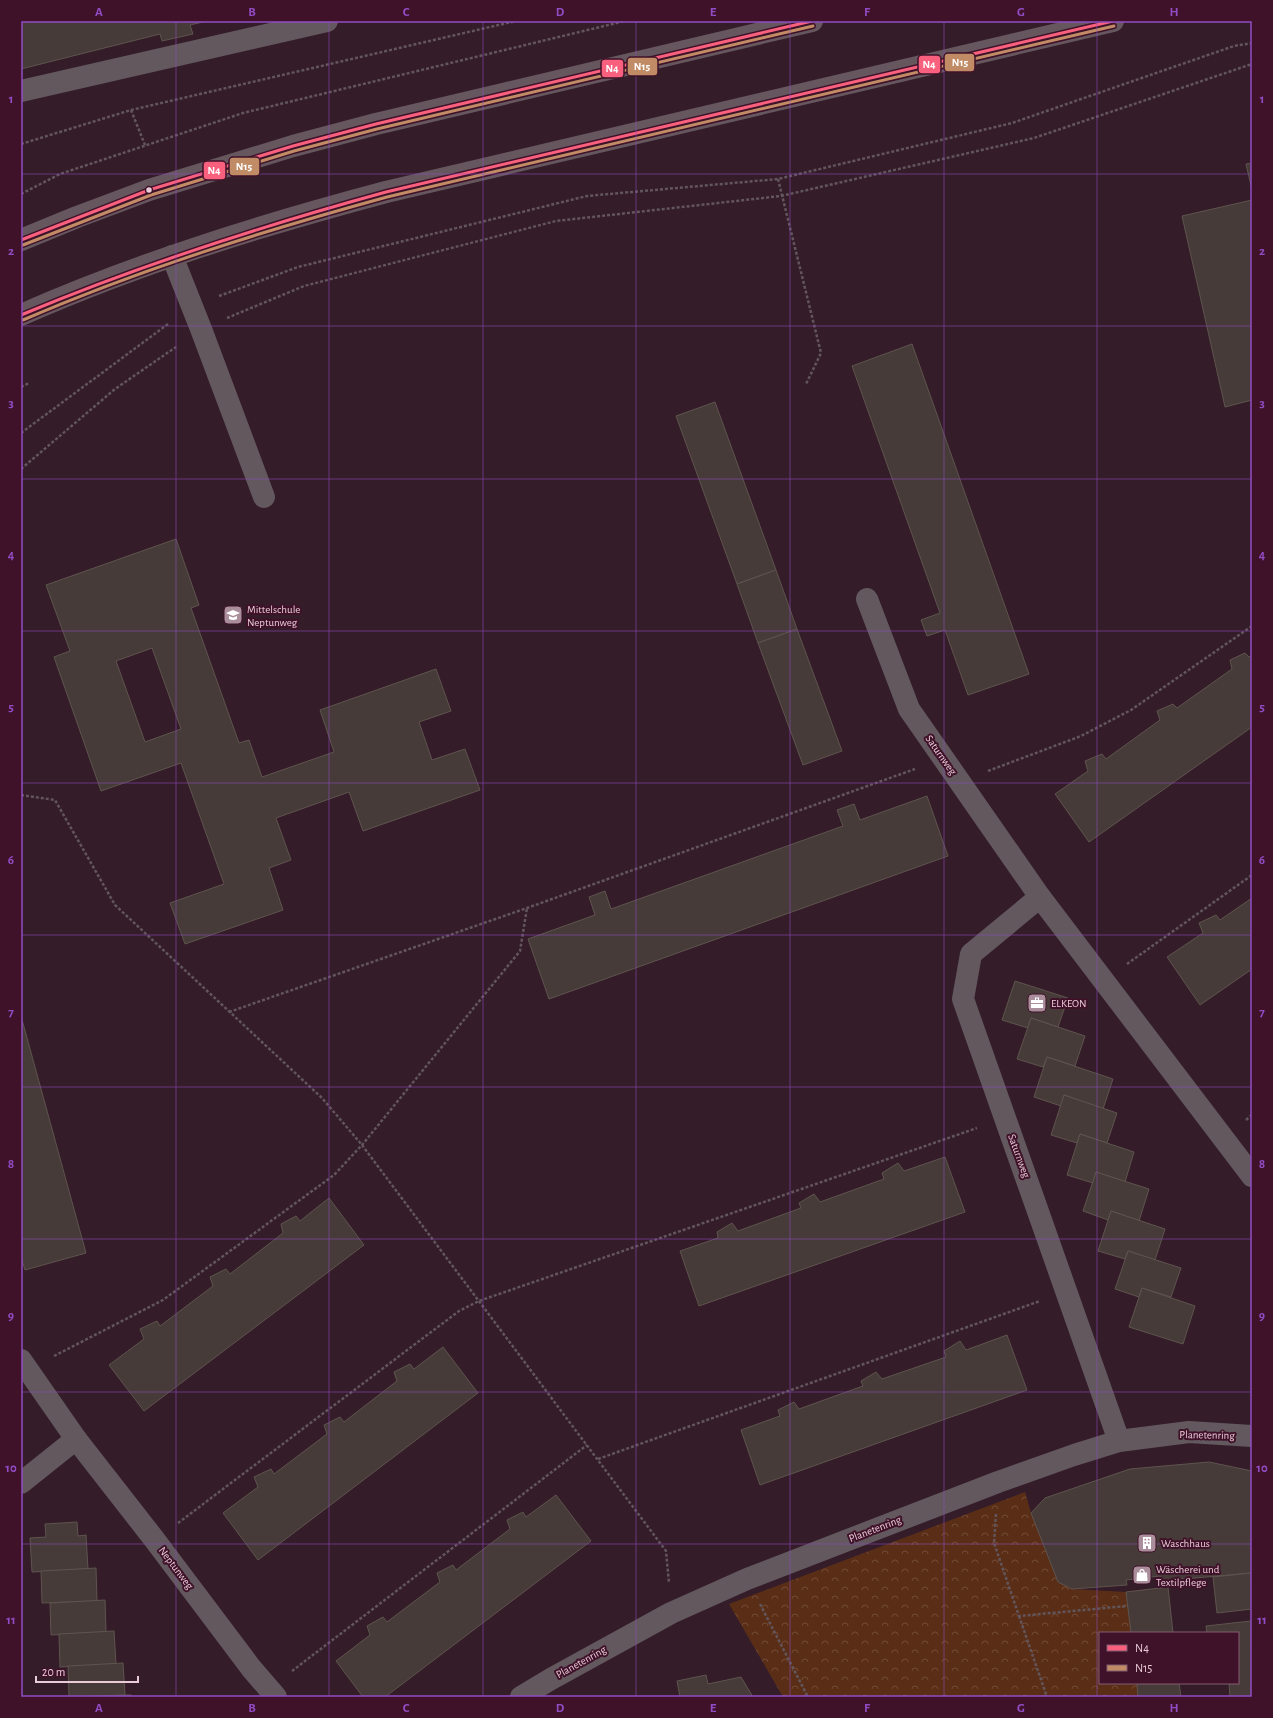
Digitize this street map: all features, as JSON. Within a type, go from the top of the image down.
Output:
[{"type":"main road","points":[[21,240],[77,216],[149,190],[293,146],[376,124],[812,21]]},
{"type":"main road","points":[[21,315],[112,277],[172,256],[282,221],[386,192],[1113,21]]},
{"type":"street","points":[[21,91],[327,21]]},
{"type":"street","points":[[172,256],[193,306],[264,497]]},
{"type":"street","name":"Saturnweg","points":[[867,599],[909,709],[1040,897],[1252,1176]]},
{"type":"street","name":"Saturnweg","points":[[1040,897],[971,954],[964,999],[1119,1441]]},
{"type":"street","name":"Neptunweg","points":[[25,1365],[76,1439],[251,1668],[272,1693]]},
{"type":"street","name":"Planetenring","points":[[521,1697],[557,1675],[671,1613],[747,1579],[998,1482],[1119,1441],[1189,1432],[1252,1436]]},
{"type":"street","points":[[21,1483],[76,1439]]},
{"type":"path","points":[[21,144],[132,110],[516,21]]},
{"type":"path","points":[[21,194],[60,174],[243,113],[626,21]]},
{"type":"path","points":[[21,434],[193,306],[298,267],[587,196],[778,179],[1012,123],[1234,46],[1252,43]]},
{"type":"path","points":[[21,469],[115,389],[201,329],[304,286],[556,221],[781,196],[1034,138],[1252,64]]},
{"type":"path","points":[[132,110],[145,145]]},
{"type":"path","points":[[778,179],[821,352],[806,384]]},
{"type":"path","points":[[21,387],[29,383]]},
{"type":"path","points":[[960,782],[1081,736],[1102,725],[1130,710],[1252,626]]},
{"type":"path","points":[[229,1012],[527,908],[944,759]]},
{"type":"path","points":[[21,795],[55,800],[115,904],[322,1098],[362,1146],[666,1551],[671,1613]]},
{"type":"path","points":[[1104,980],[1252,875]]},
{"type":"path","points":[[25,1365],[75,1344],[163,1300],[334,1175],[362,1146],[520,951],[527,908]]},
{"type":"path","points":[[154,1540],[198,1509],[459,1311],[479,1301],[1006,1118]]},
{"type":"path","points":[[598,1459],[1067,1291]]},
{"type":"path","points":[[272,1693],[587,1445]]},
{"type":"path","points":[[998,1482],[994,1543],[1047,1697]]},
{"type":"path","points":[[747,1579],[808,1697]]},
{"type":"path","points":[[1019,1616],[1127,1606]]},
{"type":"green space","points":[[1025,1492],[1031,1513],[1072,1589],[1126,1592],[1131,1632],[1099,1632],[1099,1684],[1137,1684],[1138,1697],[783,1697],[729,1604]]},
{"type":"building","points":[[21,21],[207,21],[190,25],[193,34],[162,41],[160,34],[21,69]]},
{"type":"building","points":[[1252,163],[1252,190],[1246,164]]},
{"type":"building","points":[[1252,200],[1252,400],[1225,407],[1182,216]]},
{"type":"building","points":[[912,344],[1029,674],[968,695],[945,630],[927,636],[921,620],[940,613],[852,366]]},
{"type":"building","points":[[715,402],[776,570],[737,584],[676,416]]},
{"type":"building","points":[[176,539],[199,605],[191,608],[239,743],[249,740],[262,777],[334,752],[320,710],[436,669],[451,711],[419,722],[432,760],[465,749],[480,790],[363,831],[349,792],[276,818],[291,860],[269,868],[283,910],[185,944],[170,903],[224,884],[181,763],[101,791],[54,657],[70,651],[46,585]],"holes":[[[152,648],[181,729],[145,742],[116,661]]]},
{"type":"building","points":[[776,570],[797,629],[758,643],[737,584]]},
{"type":"building","points":[[797,629],[842,751],[803,765],[758,643]]},
{"type":"building","points":[[1245,653],[1249,657],[1252,655],[1252,727],[1089,842],[1055,794],[1088,771],[1085,761],[1102,754],[1106,759],[1160,720],[1157,711],[1173,704],[1177,708],[1232,669],[1230,660]]},
{"type":"building","points":[[927,796],[948,856],[549,999],[528,939],[595,915],[589,897],[605,891],[611,909],[843,826],[837,810],[854,804],[860,820]]},
{"type":"building","points":[[1252,898],[1252,969],[1200,1005],[1167,957],[1203,933],[1199,923],[1216,915],[1220,920]]},
{"type":"building","name":"ELKEON","points":[[1015,981],[1068,998],[1058,1027],[1031,1018],[1028,1028],[1002,1020]]},
{"type":"building","points":[[21,1016],[86,1253],[25,1270],[21,1257]]},
{"type":"building","points":[[1031,1018],[1085,1036],[1075,1066],[1047,1057],[1043,1067],[1017,1059]]},
{"type":"building","points":[[1047,1057],[1113,1079],[1103,1109],[1064,1095],[1061,1106],[1034,1097]]},
{"type":"building","points":[[1064,1095],[1117,1113],[1107,1143],[1080,1134],[1077,1143],[1051,1135]]},
{"type":"building","points":[[1080,1134],[1134,1152],[1125,1182],[1096,1172],[1093,1183],[1067,1175]]},
{"type":"building","points":[[945,1157],[965,1212],[699,1306],[680,1251],[718,1238],[717,1232],[732,1223],[738,1231],[801,1208],[799,1203],[814,1194],[820,1202],[884,1179],[882,1173],[898,1163],[904,1171]]},
{"type":"building","points":[[1096,1172],[1149,1189],[1139,1221],[1111,1211],[1108,1220],[1083,1211]]},
{"type":"building","points":[[329,1198],[364,1245],[144,1411],[109,1365],[144,1339],[140,1329],[157,1321],[160,1326],[213,1286],[210,1277],[226,1269],[230,1274],[283,1233],[281,1224],[296,1216],[300,1221]]},
{"type":"building","points":[[1111,1211],[1165,1229],[1155,1260],[1128,1251],[1125,1259],[1098,1251]]},
{"type":"building","points":[[1128,1251],[1181,1268],[1171,1297],[1142,1288],[1139,1297],[1115,1289]]},
{"type":"building","points":[[1142,1288],[1195,1306],[1183,1344],[1129,1327]]},
{"type":"building","points":[[1007,1335],[1027,1390],[760,1485],[741,1430],[780,1416],[778,1410],[794,1402],[799,1409],[863,1386],[861,1381],[876,1372],[882,1379],[946,1357],[944,1351],[960,1341],[966,1350]]},
{"type":"building","points":[[443,1347],[478,1393],[258,1560],[223,1513],[258,1487],[254,1477],[271,1469],[274,1474],[327,1434],[324,1425],[340,1417],[344,1422],[397,1381],[394,1372],[410,1364],[414,1369]]},
{"type":"building","name":"Waschhaus","points":[[1209,1462],[1252,1471],[1252,1573],[1161,1581],[1160,1576],[1126,1580],[1127,1585],[1072,1589],[1058,1582],[1031,1513],[1045,1498],[1130,1469]]},
{"type":"building","points":[[556,1495],[591,1541],[385,1697],[363,1697],[336,1661],[370,1635],[367,1626],[383,1617],[387,1622],[440,1582],[437,1573],[453,1565],[456,1570],[510,1529],[507,1520],[523,1512],[526,1517]]},
{"type":"building","points":[[77,1522],[78,1536],[86,1535],[88,1569],[32,1572],[30,1538],[46,1537],[45,1524]]},
{"type":"building","points":[[96,1568],[97,1601],[42,1603],[41,1571]]},
{"type":"building","points":[[1251,1573],[1252,1609],[1217,1613],[1213,1577]]},
{"type":"building","points":[[1168,1587],[1173,1632],[1131,1632],[1126,1592]]},
{"type":"building","points":[[105,1600],[106,1632],[51,1635],[50,1603]]},
{"type":"building","points":[[1251,1621],[1252,1697],[1230,1697],[1229,1684],[1239,1684],[1239,1632],[1207,1632],[1206,1626]]},
{"type":"building","points":[[114,1631],[116,1664],[60,1667],[59,1634]]},
{"type":"building","points":[[123,1663],[125,1695],[69,1697],[68,1666]]},
{"type":"building","points":[[706,1675],[708,1684],[741,1677],[753,1697],[680,1697],[677,1681]]},
{"type":"building","points":[[1137,1684],[1179,1684],[1181,1697],[1138,1697]]},
{"type":"building","points":[[131,1695],[132,1697],[86,1697]]},
{"type":"transit line","name":"N4","points":[[21,240],[149,190],[293,146],[376,124],[812,21]]},
{"type":"transit line","name":"N4","points":[[21,315],[111,279],[156,263],[247,233],[386,192],[1113,21]]},
{"type":"transit line","name":"N15","points":[[23,245],[151,195],[294,151],[377,129],[813,26]]},
{"type":"transit line","name":"N15","points":[[23,320],[67,301],[203,252],[294,223],[387,197],[1114,26]]},
{"type":"place","name":"Mittelschule Neptunweg","points":[[233,615]]},
{"type":"place","name":"ELKEON","points":[[1037,1003]]},
{"type":"place","name":"Waschhaus","points":[[1147,1543]]},
{"type":"place","name":"Wäscherei und Textilpflege","points":[[1142,1575]]}]
